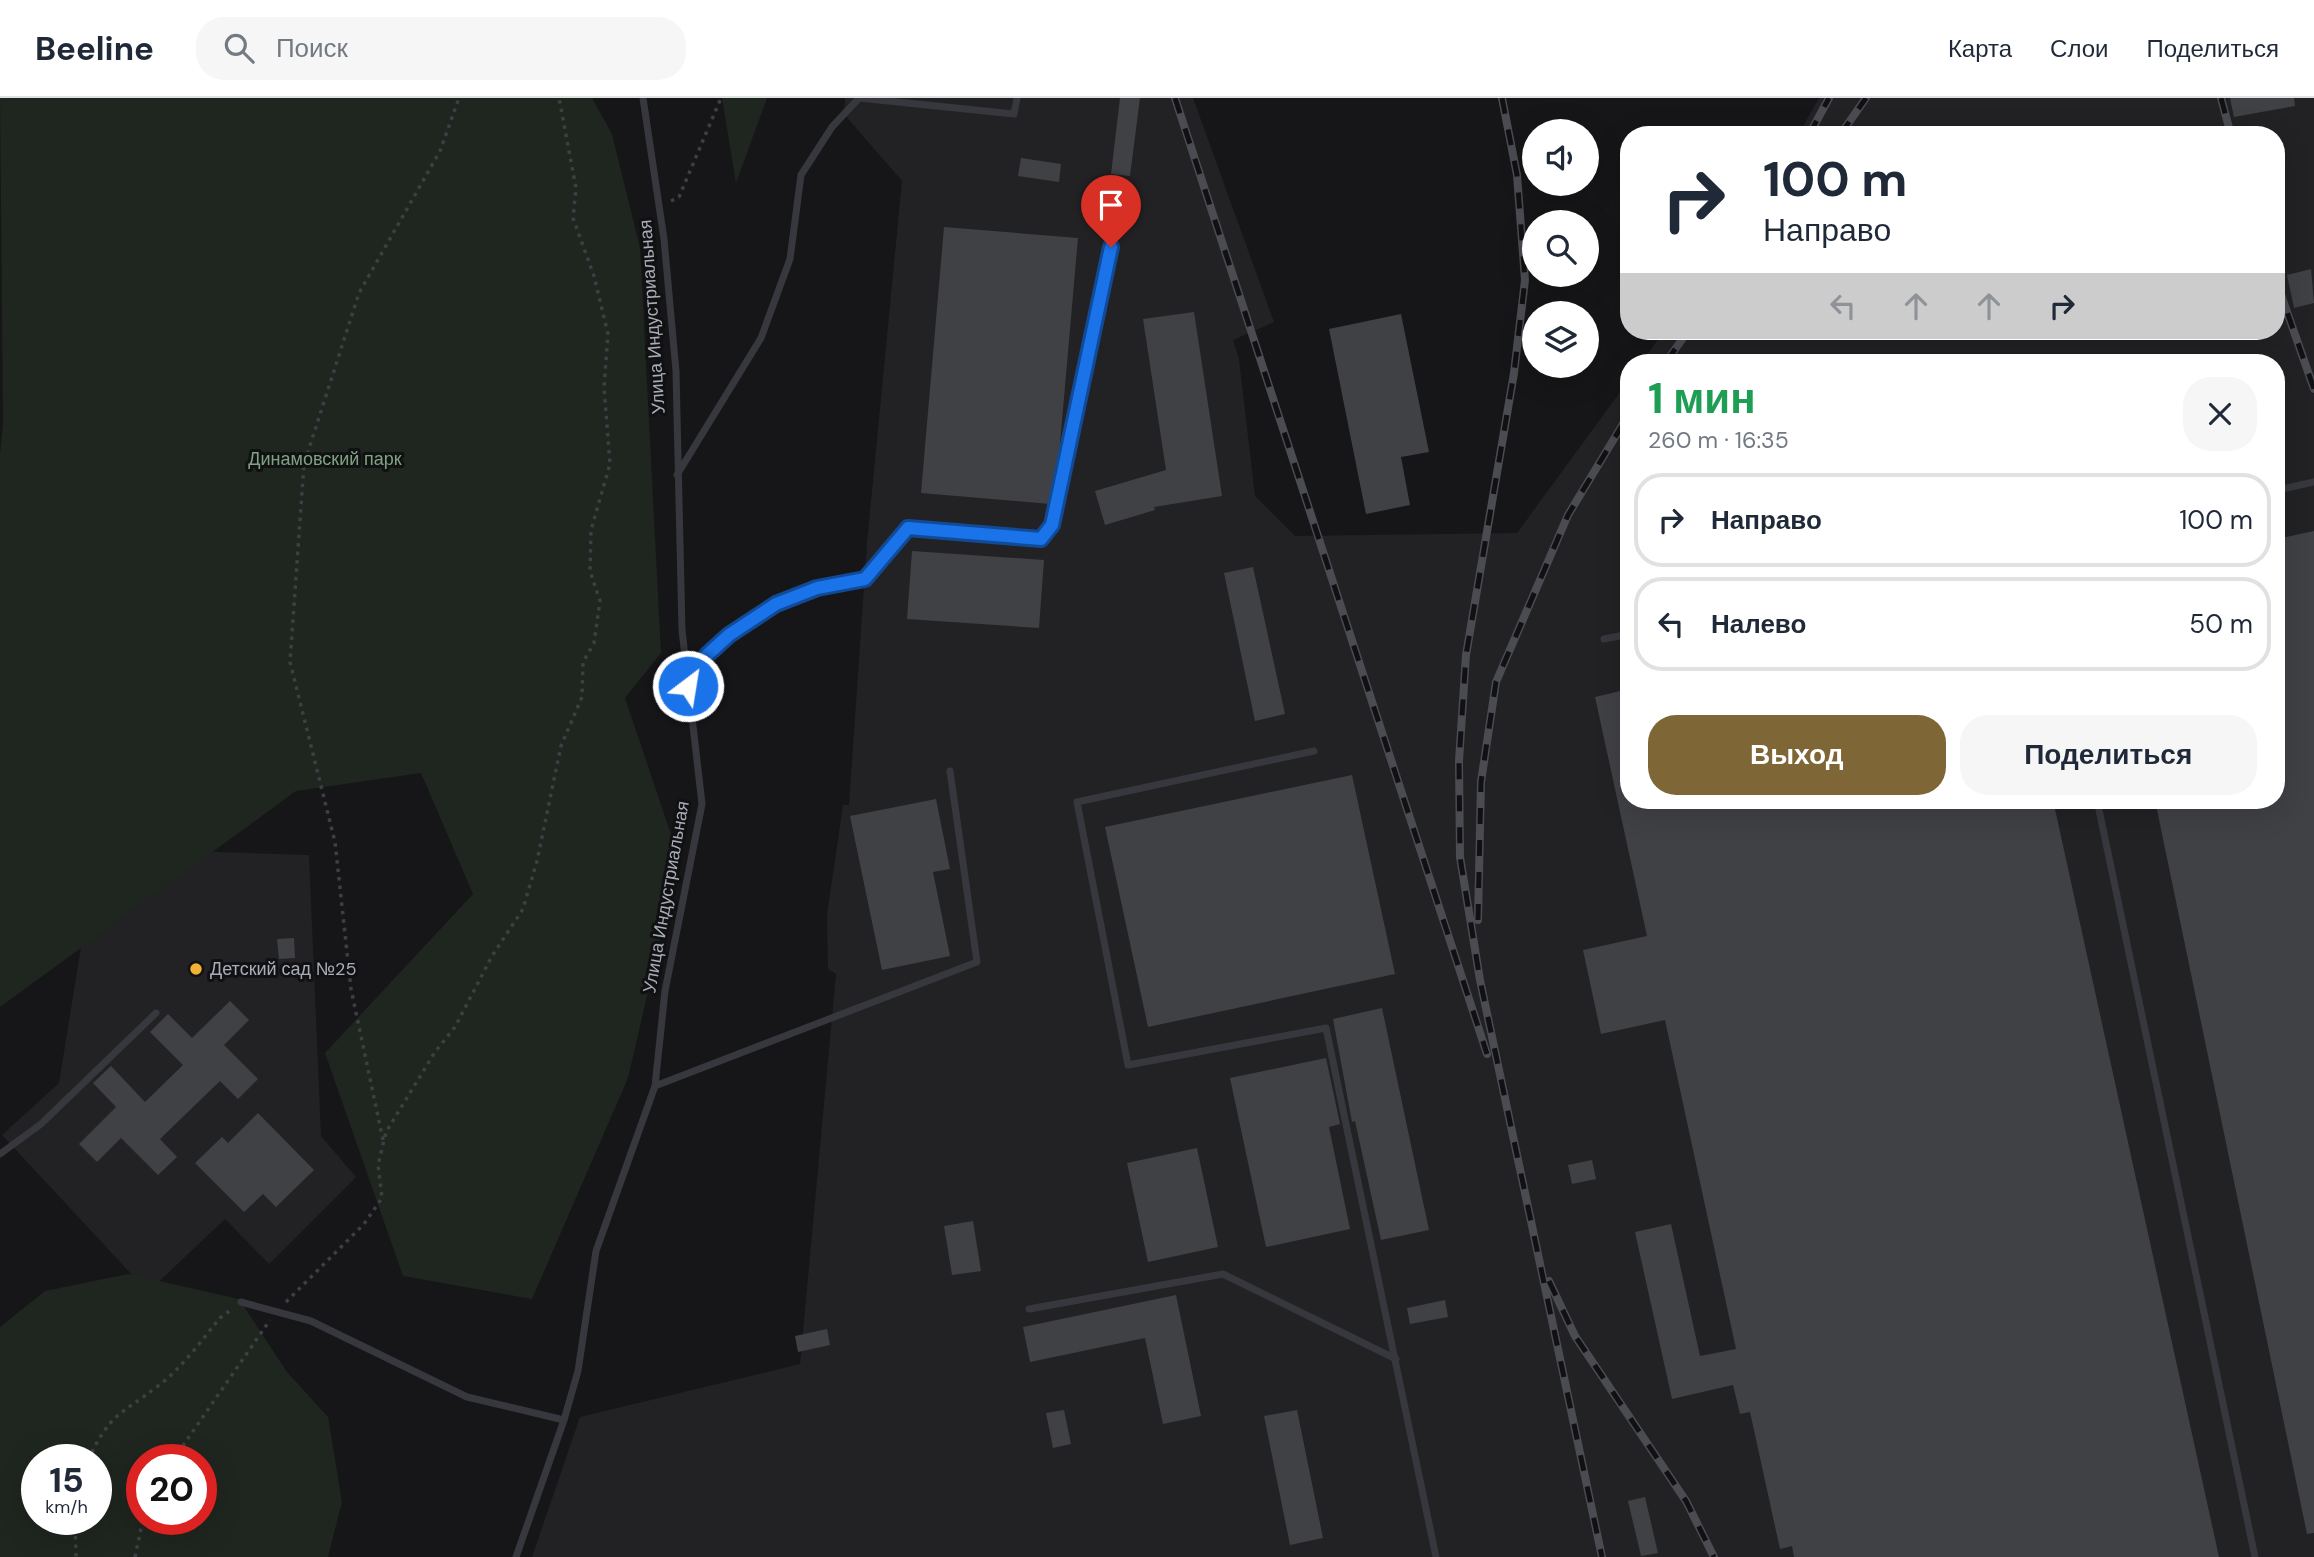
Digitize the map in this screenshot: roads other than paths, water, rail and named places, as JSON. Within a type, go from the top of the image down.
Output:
[{"type":"lane","name":"Улица Индустриальная","points":[[516,1557],[564,1420],[578,1370],[596,1251],[655,1086],[664,992],[702,804],[682,630],[676,476],[676,371],[659,207],[643,98]]},
{"type":"lane","points":[[676,476],[761,338],[790,259],[801,175],[832,127],[859,98],[1014,114],[1017,98]]},
{"type":"lane","points":[[688,686],[707,655],[729,635],[776,604],[817,588],[865,579],[908,528],[1041,539],[1052,525],[1111,247]]},
{"type":"lane","points":[[2285,488],[2314,482]]},
{"type":"lane","points":[[1605,639],[1620,636]]},
{"type":"lane","points":[[1314,751],[1077,803],[1128,1065],[1326,1028],[1436,1557]]},
{"type":"lane","points":[[655,1086],[977,962],[950,771]]},
{"type":"lane","points":[[2099,809],[2255,1557]]},
{"type":"lane","points":[[0,1154],[41,1124],[156,1013]]},
{"type":"lane","points":[[1029,1309],[1223,1274],[1396,1359]]},
{"type":"lane","points":[[241,1302],[278,1310],[310,1321],[467,1397],[564,1420]]},
{"type":"railway","points":[[1175,98],[1487,1054]]},
{"type":"railway","points":[[1502,98],[1517,175],[1525,280],[1514,373],[1466,655],[1459,761],[1460,857],[1480,980],[1602,1557]]},
{"type":"railway","points":[[1814,126],[1829,98]]},
{"type":"railway","points":[[1846,126],[1866,98]]},
{"type":"railway","points":[[2221,98],[2229,126]]},
{"type":"railway","points":[[2285,306],[2314,389]]},
{"type":"railway","points":[[1672,354],[1682,340]]},
{"type":"railway","points":[[1478,920],[1481,782],[1496,682],[1568,515],[1620,429]]},
{"type":"railway","points":[[1549,1281],[1575,1336],[1686,1501],[1714,1557]]},
{"type":"place","name":"Детский сад №25","points":[[196,969]]},
{"type":"park label","name":"Динамовский парк","points":[[325,459]]}]
